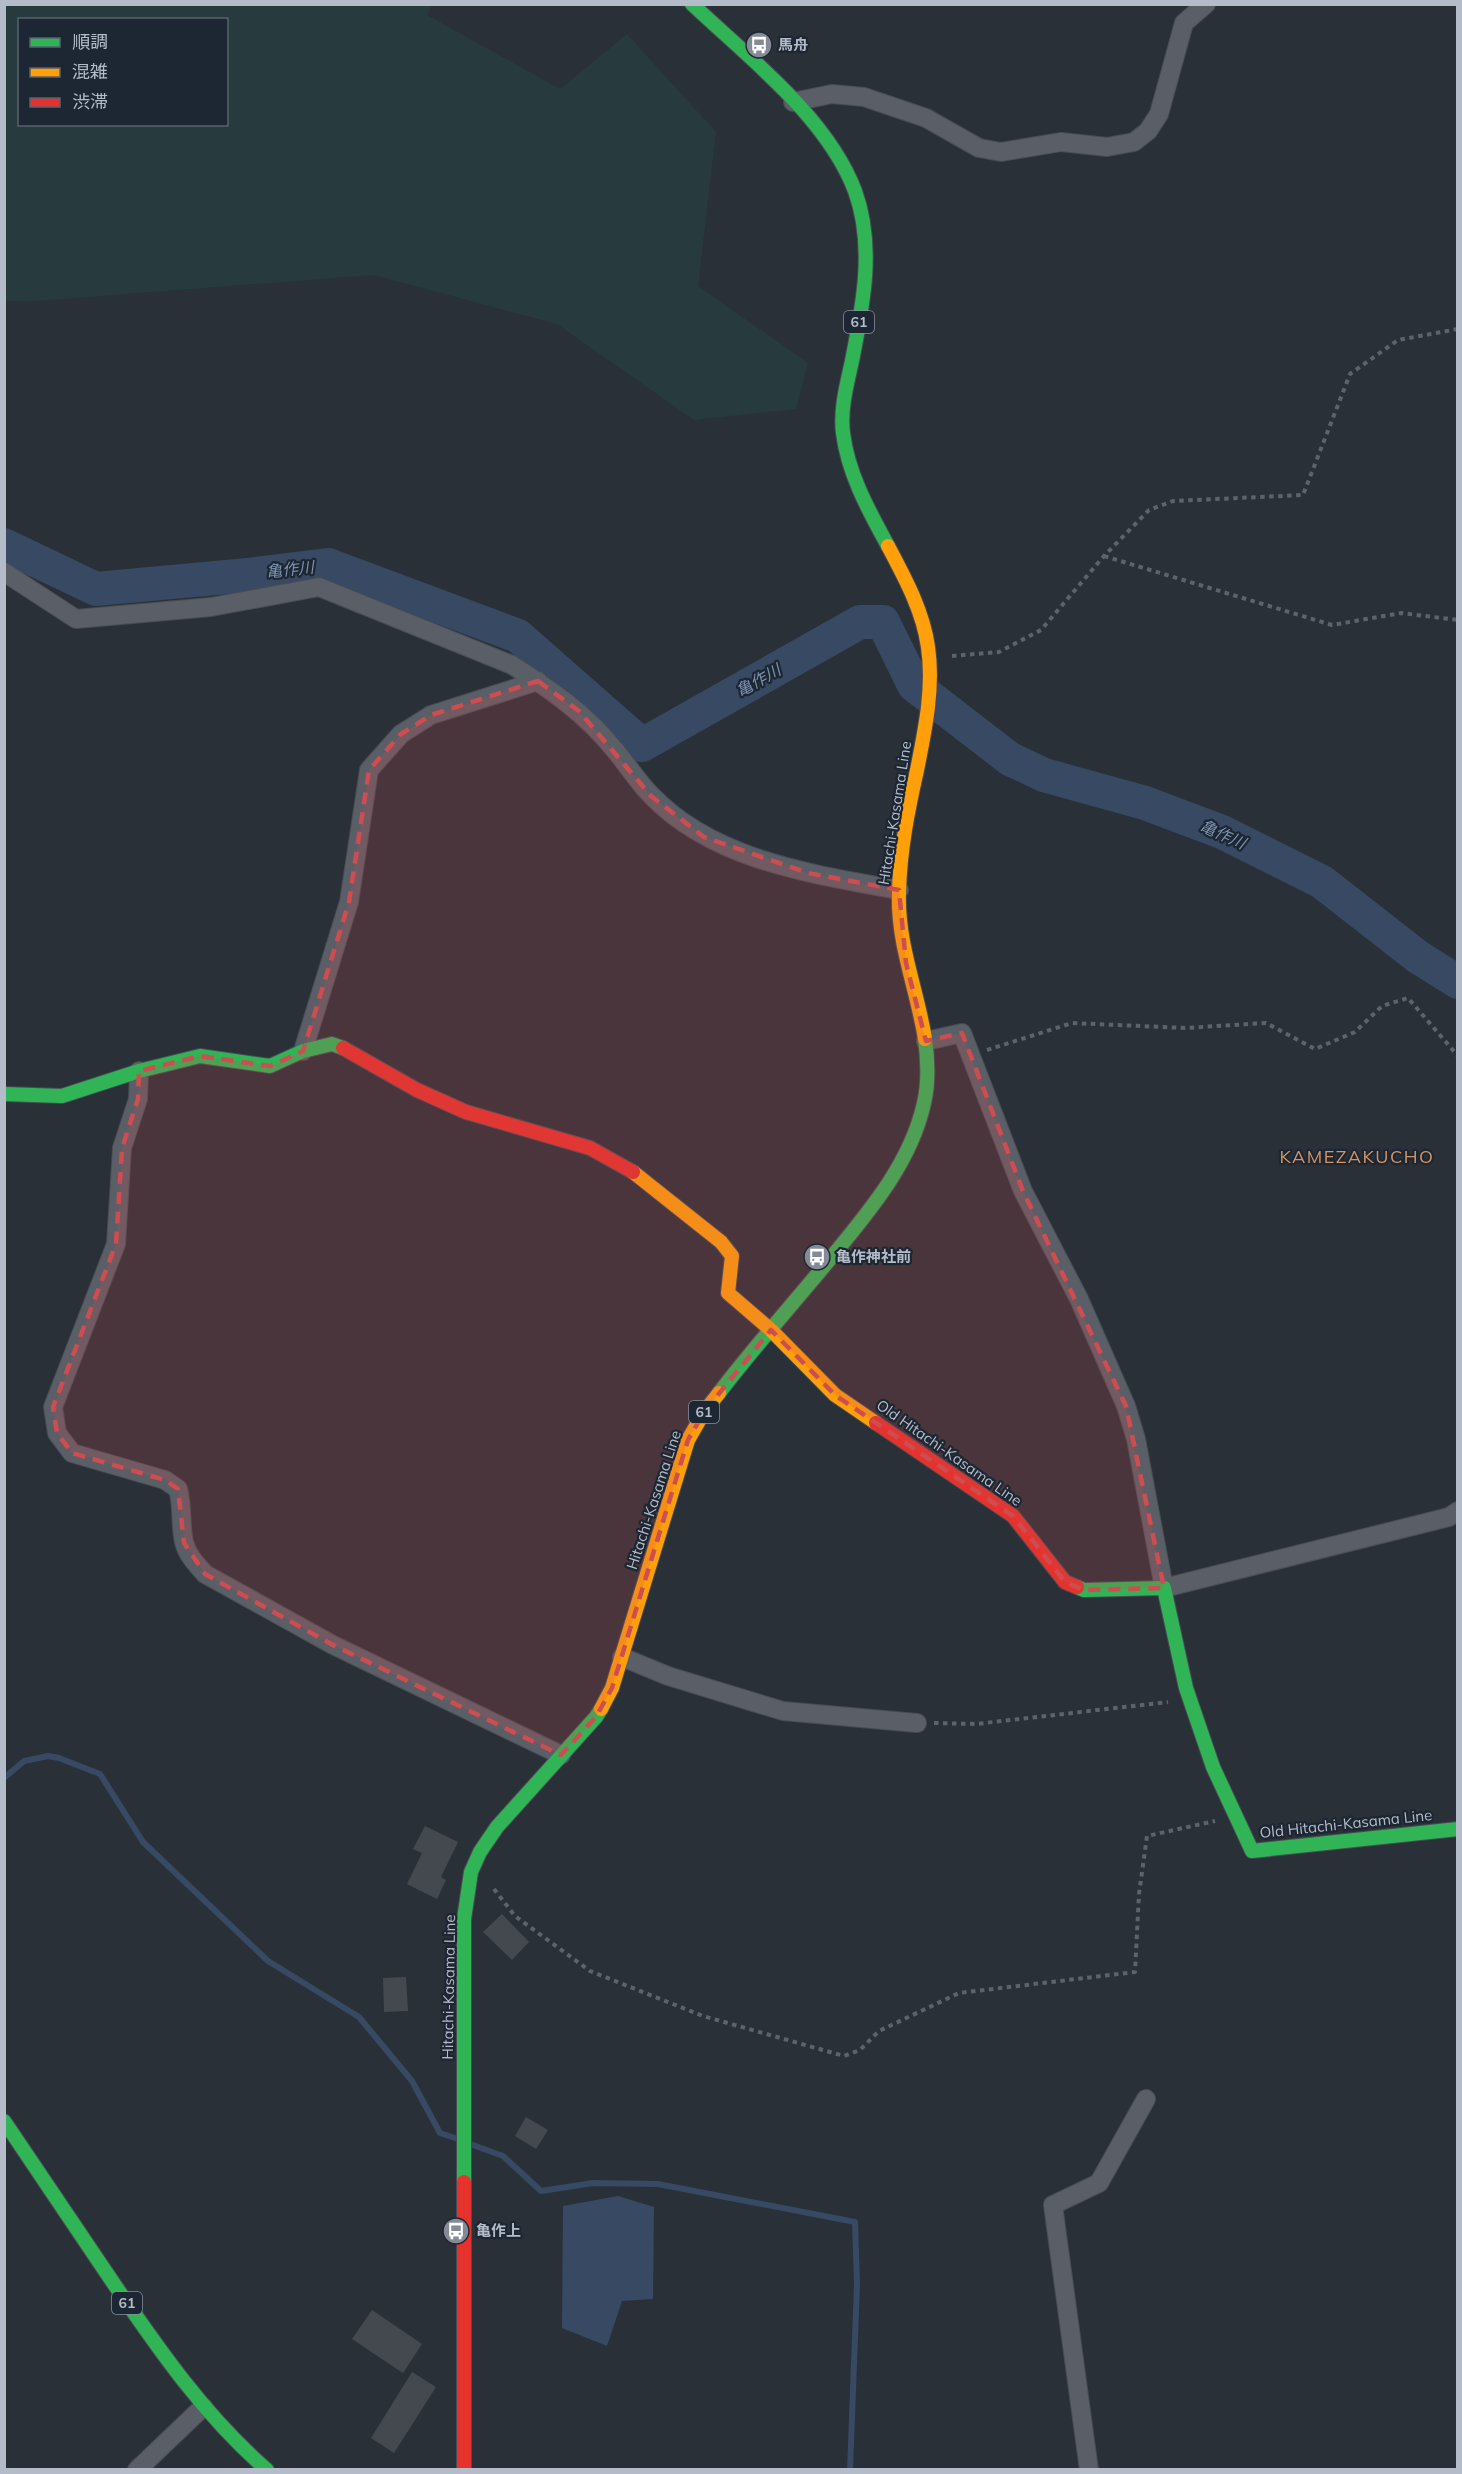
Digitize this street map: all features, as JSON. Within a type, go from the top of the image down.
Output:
[{"type":"main road","name":"Hitachi-Kasama Line","points":[[464,2469],[464,1919],[471,1872],[480,1852],[497,1827],[596,1717],[612,1688],[688,1440],[704,1412],[886,1189],[908,1146],[925,1102],[928,1071],[926,1041],[906,963],[898,890],[932,685],[930,658],[917,604],[850,465],[843,433],[843,403],[863,301],[867,258],[864,227],[856,194],[844,166],[825,138],[793,102],[692,4]]},
{"type":"main road","name":"Old Hitachi-Kasama Line","points":[[303,1051],[332,1044],[356,1054],[417,1090],[466,1112],[590,1148],[633,1172],[721,1242],[732,1256],[728,1293],[771,1330],[835,1395],[1013,1515],[1065,1582],[1084,1590],[1164,1588],[1190,1699],[1214,1767],[1252,1851],[1458,1829]]},
{"type":"main road","points":[[4,1094],[62,1096],[139,1071],[200,1056],[270,1066],[303,1051]]},
{"type":"main road","name":"61","points":[[4,2121],[159,2352],[203,2407],[247,2453],[267,2469]]},
{"type":"street","points":[[793,102],[832,94],[864,97],[926,118],[979,148],[1001,152],[1061,142],[1107,147],[1134,142],[1148,131],[1160,114],[1184,23],[1206,4]]},
{"type":"street","points":[[4,572],[76,619],[211,607],[319,587],[512,665],[538,681],[579,711],[613,747],[651,796],[704,837],[747,855],[808,873],[898,890]]},
{"type":"street","points":[[303,1051],[349,902],[369,770],[400,734],[431,715],[538,681]]},
{"type":"street","points":[[926,1041],[962,1033],[1023,1191],[1078,1299],[1126,1406],[1136,1439],[1164,1588],[1449,1517],[1458,1510]]},
{"type":"street","points":[[139,1071],[138,1098],[122,1148],[116,1244],[53,1407],[57,1433],[72,1453],[165,1480],[178,1489],[182,1502],[184,1543],[191,1558],[205,1574],[333,1645],[561,1755]]},
{"type":"street","points":[[622,1657],[668,1676],[783,1712],[917,1723]]},
{"type":"street","points":[[1089,2469],[1053,2205],[1099,2183],[1146,2099]]},
{"type":"street","points":[[137,2469],[203,2407]]},
{"type":"path","points":[[930,658],[999,652],[1041,630],[1104,556],[1149,510],[1173,501],[1303,495],[1350,374],[1398,340],[1458,329]]},
{"type":"path","points":[[1104,556],[1332,625],[1401,613],[1458,620]]},
{"type":"path","points":[[971,1056],[1072,1023],[1185,1028],[1266,1023],[1315,1049],[1355,1032],[1382,1006],[1408,998],[1458,1056]]},
{"type":"path","points":[[917,1723],[976,1724],[1190,1699]]},
{"type":"path","points":[[492,1887],[515,1916],[590,1971],[703,2016],[844,2055],[860,2050],[879,2031],[960,1993],[1135,1972],[1139,1894],[1147,1836],[1235,1816]]},
{"type":"highlighted area","points":[[538,681],[579,711],[651,796],[704,837],[808,873],[899,890],[906,963],[926,1041],[962,1033],[1023,1191],[1126,1406],[1164,1588],[1084,1590],[1065,1582],[1013,1516],[835,1395],[771,1330],[704,1412],[688,1440],[612,1688],[596,1717],[561,1755],[333,1645],[205,1574],[184,1543],[178,1489],[165,1480],[72,1453],[57,1433],[53,1407],[116,1244],[122,1148],[138,1099],[139,1071],[200,1056],[270,1066],[303,1051],[349,902],[369,770],[401,734],[431,715]]},
{"type":"green space","points":[[5,4],[432,5],[427,15],[560,89],[627,34],[716,132],[698,286],[808,363],[796,409],[694,420],[557,324],[374,275],[24,302],[5,300]]},
{"type":"water","points":[[618,2196],[654,2207],[653,2299],[622,2301],[607,2346],[562,2328],[563,2206]]},
{"type":"building","points":[[425,1826],[458,1842],[441,1877],[446,1880],[437,1899],[407,1884],[422,1853],[413,1849]]},
{"type":"building","points":[[502,1914],[529,1942],[512,1960],[483,1932]]},
{"type":"building","points":[[406,1977],[408,2011],[384,2012],[383,1978]]},
{"type":"building","points":[[526,2117],[548,2130],[536,2149],[515,2136]]},
{"type":"building","points":[[372,2310],[422,2344],[403,2373],[352,2339]]},
{"type":"building","points":[[412,2372],[436,2387],[394,2453],[371,2438]]},
{"type":"waterway","name":"亀作川","points":[[4,545],[96,589],[328,565],[518,636],[642,745],[860,622],[883,622],[914,685],[1010,759],[1044,775],[1145,803],[1222,832],[1322,882],[1418,957],[1458,982]]},
{"type":"waterway","points":[[4,1778],[24,1761],[48,1756],[100,1774],[143,1842],[268,1961],[359,2017],[412,2081],[440,2133],[455,2138]]},
{"type":"waterway","points":[[473,2145],[503,2156],[541,2191],[593,2183],[658,2184],[855,2222],[857,2284],[850,2470]]},
{"type":"traffic: fast","points":[[692,4],[761,67],[806,113],[826,138],[855,191],[865,233],[865,276],[842,424],[854,478],[888,546]]},
{"type":"traffic: fast","points":[[719,1393],[859,1224],[899,1167],[918,1125],[924,1103],[928,1071],[925,1039]]},
{"type":"traffic: fast","points":[[4,1094],[62,1096],[139,1071],[200,1056],[270,1066],[303,1051],[332,1044],[343,1048]]},
{"type":"traffic: fast","points":[[1077,1587],[1084,1590],[1164,1588],[1186,1688],[1213,1767],[1252,1851],[1458,1829]]},
{"type":"traffic: fast","points":[[464,2182],[464,1919],[471,1872],[480,1852],[497,1827],[601,1709]]},
{"type":"traffic: fast","points":[[4,2121],[114,2284],[184,2382],[223,2428],[267,2470]]},
{"type":"traffic: slow","points":[[888,546],[918,608],[926,634],[930,662],[928,709],[905,830],[899,892],[904,948],[925,1039]]},
{"type":"traffic: slow","points":[[633,1172],[721,1242],[732,1256],[728,1293],[771,1330],[835,1395],[876,1423]]},
{"type":"traffic: slow","points":[[601,1709],[612,1688],[688,1440],[704,1412],[719,1393]]},
{"type":"traffic: jam","points":[[343,1048],[417,1090],[466,1112],[590,1148],[633,1172]]},
{"type":"traffic: jam","points":[[876,1423],[1013,1516],[1065,1582],[1077,1587]]},
{"type":"traffic: jam","points":[[464,2182],[464,2470]]},
{"type":"place","name":"馬舟","points":[[759,45]]},
{"type":"place","name":"亀作神社前","points":[[817,1257]]},
{"type":"place","name":"亀作上","points":[[456,2231]]},
{"type":"district","name":"KAMEZAKUCHO","points":[[1357,1157]]}]
